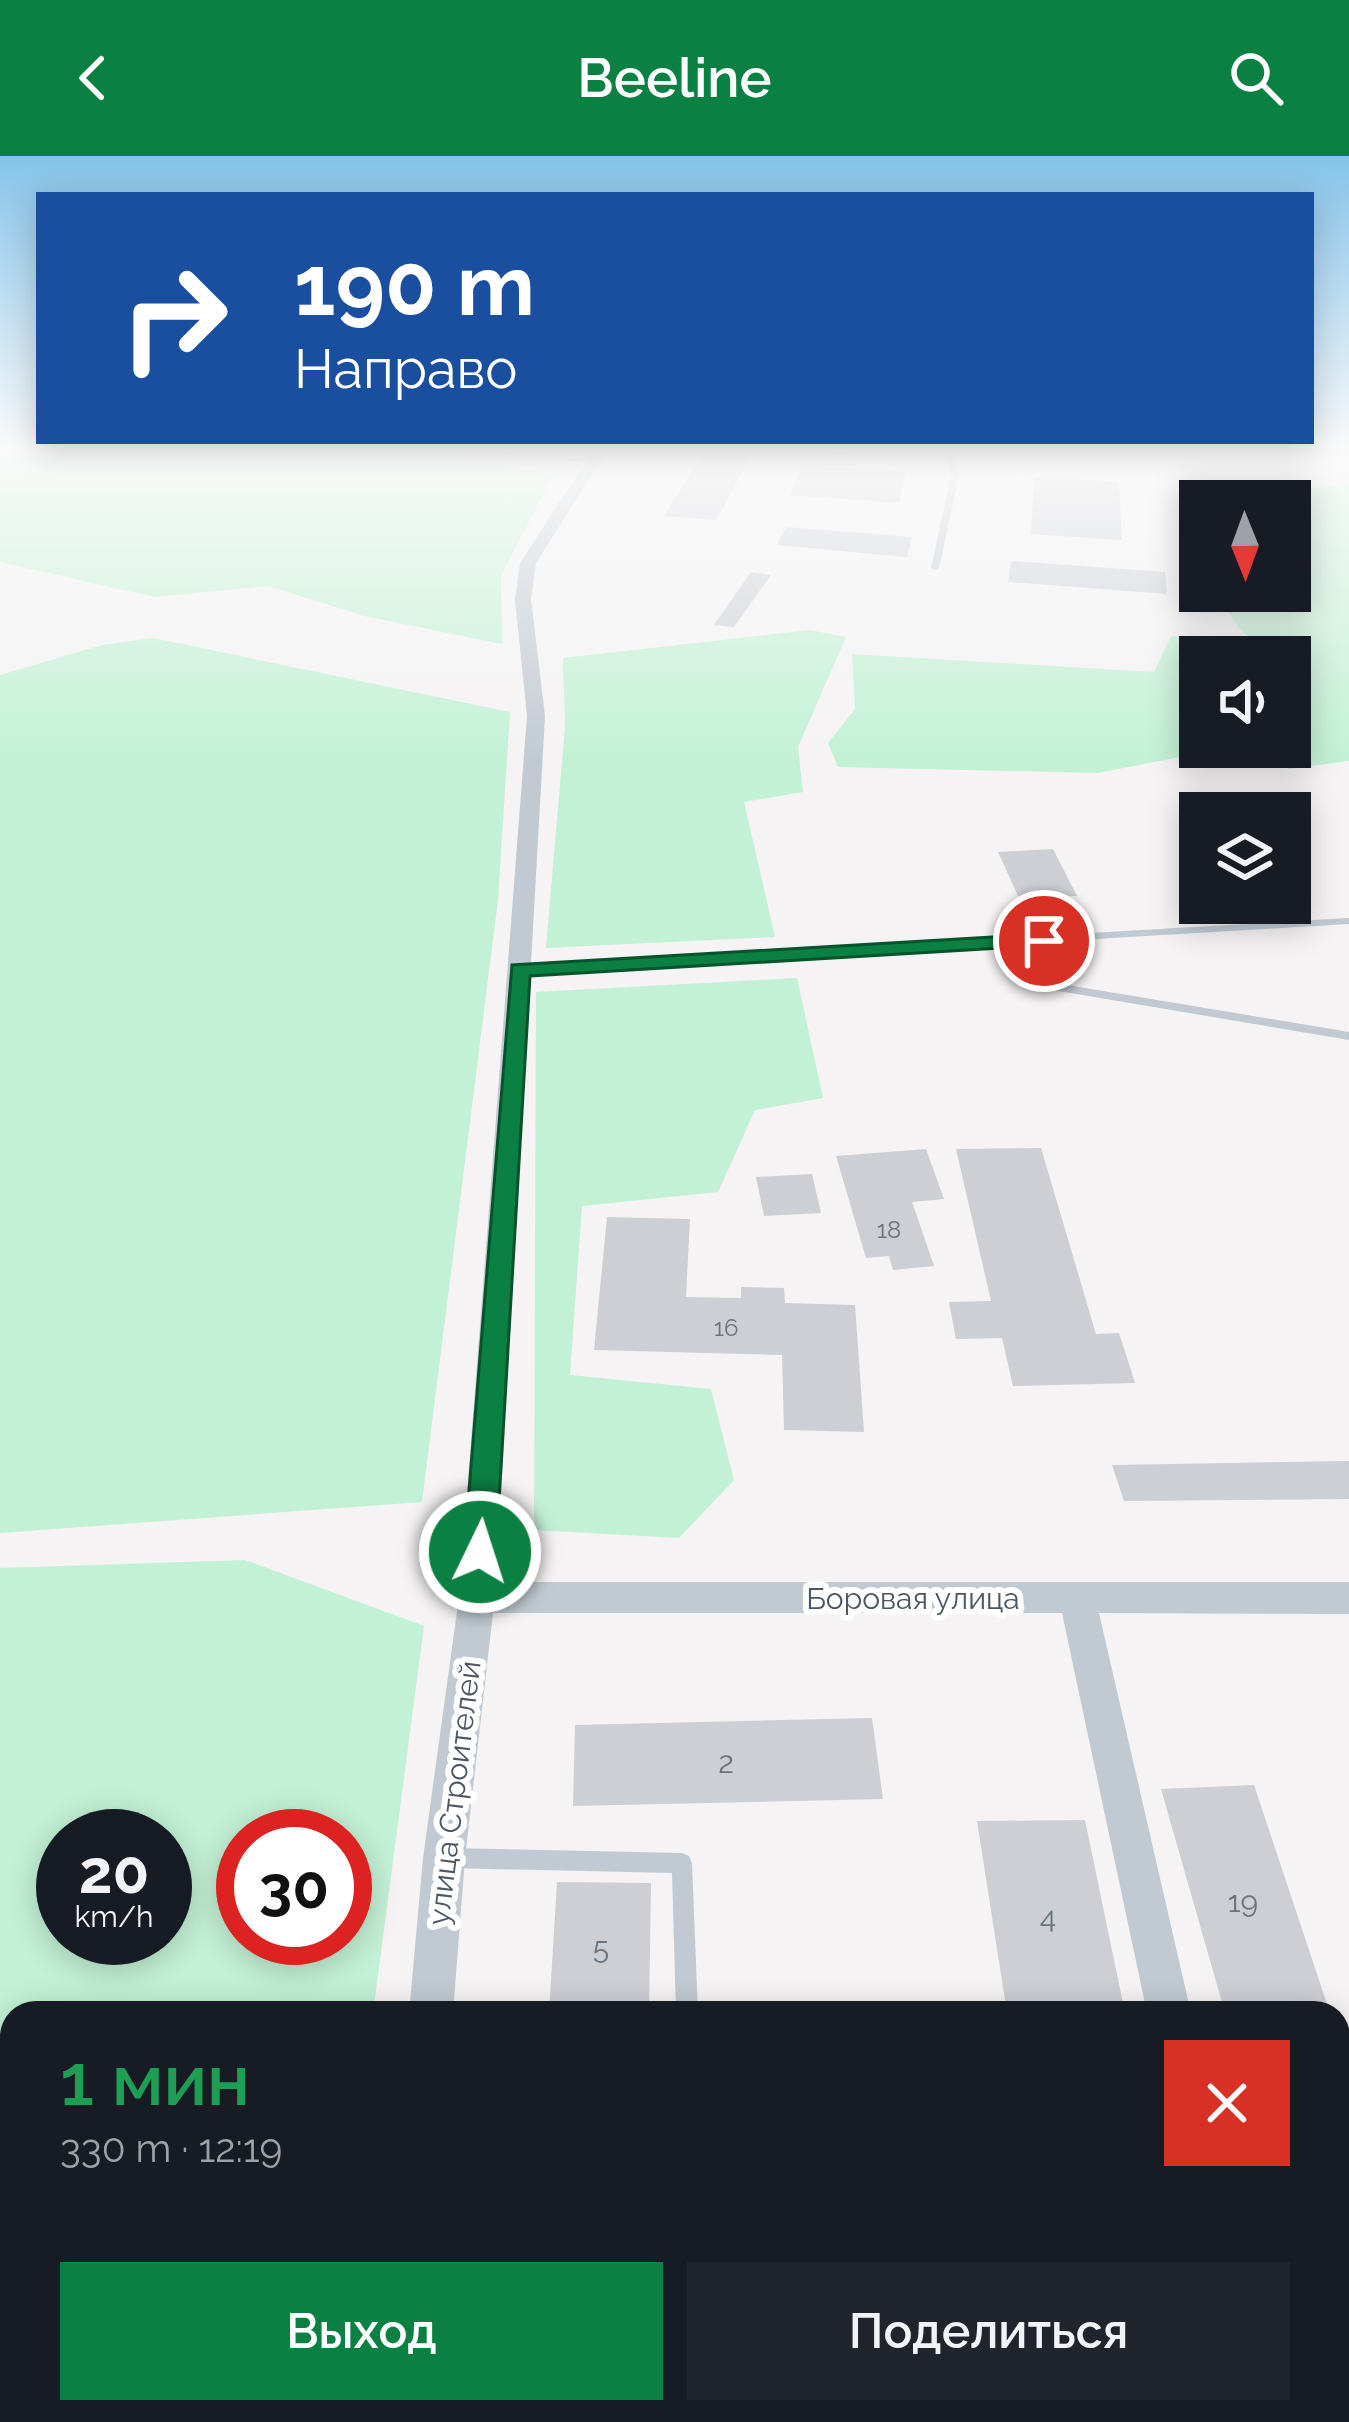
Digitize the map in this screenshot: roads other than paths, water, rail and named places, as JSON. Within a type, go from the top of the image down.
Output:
[{"type":"street","name":"улица Строителей","points":[[432,2001],[444,1858],[477,1597],[536,716],[523,599],[528,563],[535,552]]},
{"type":"street","name":"Боровая улица","points":[[477,1597],[1349,1598]]},
{"type":"street","points":[[1077,1598],[1166,2001]]},
{"type":"lane","points":[[935,568],[939,552]]},
{"type":"lane","points":[[519,970],[1349,920]]},
{"type":"lane","points":[[1005,943],[1039,983],[1349,1036]]},
{"type":"lane","points":[[444,1858],[682,1863],[687,2001]]}]
